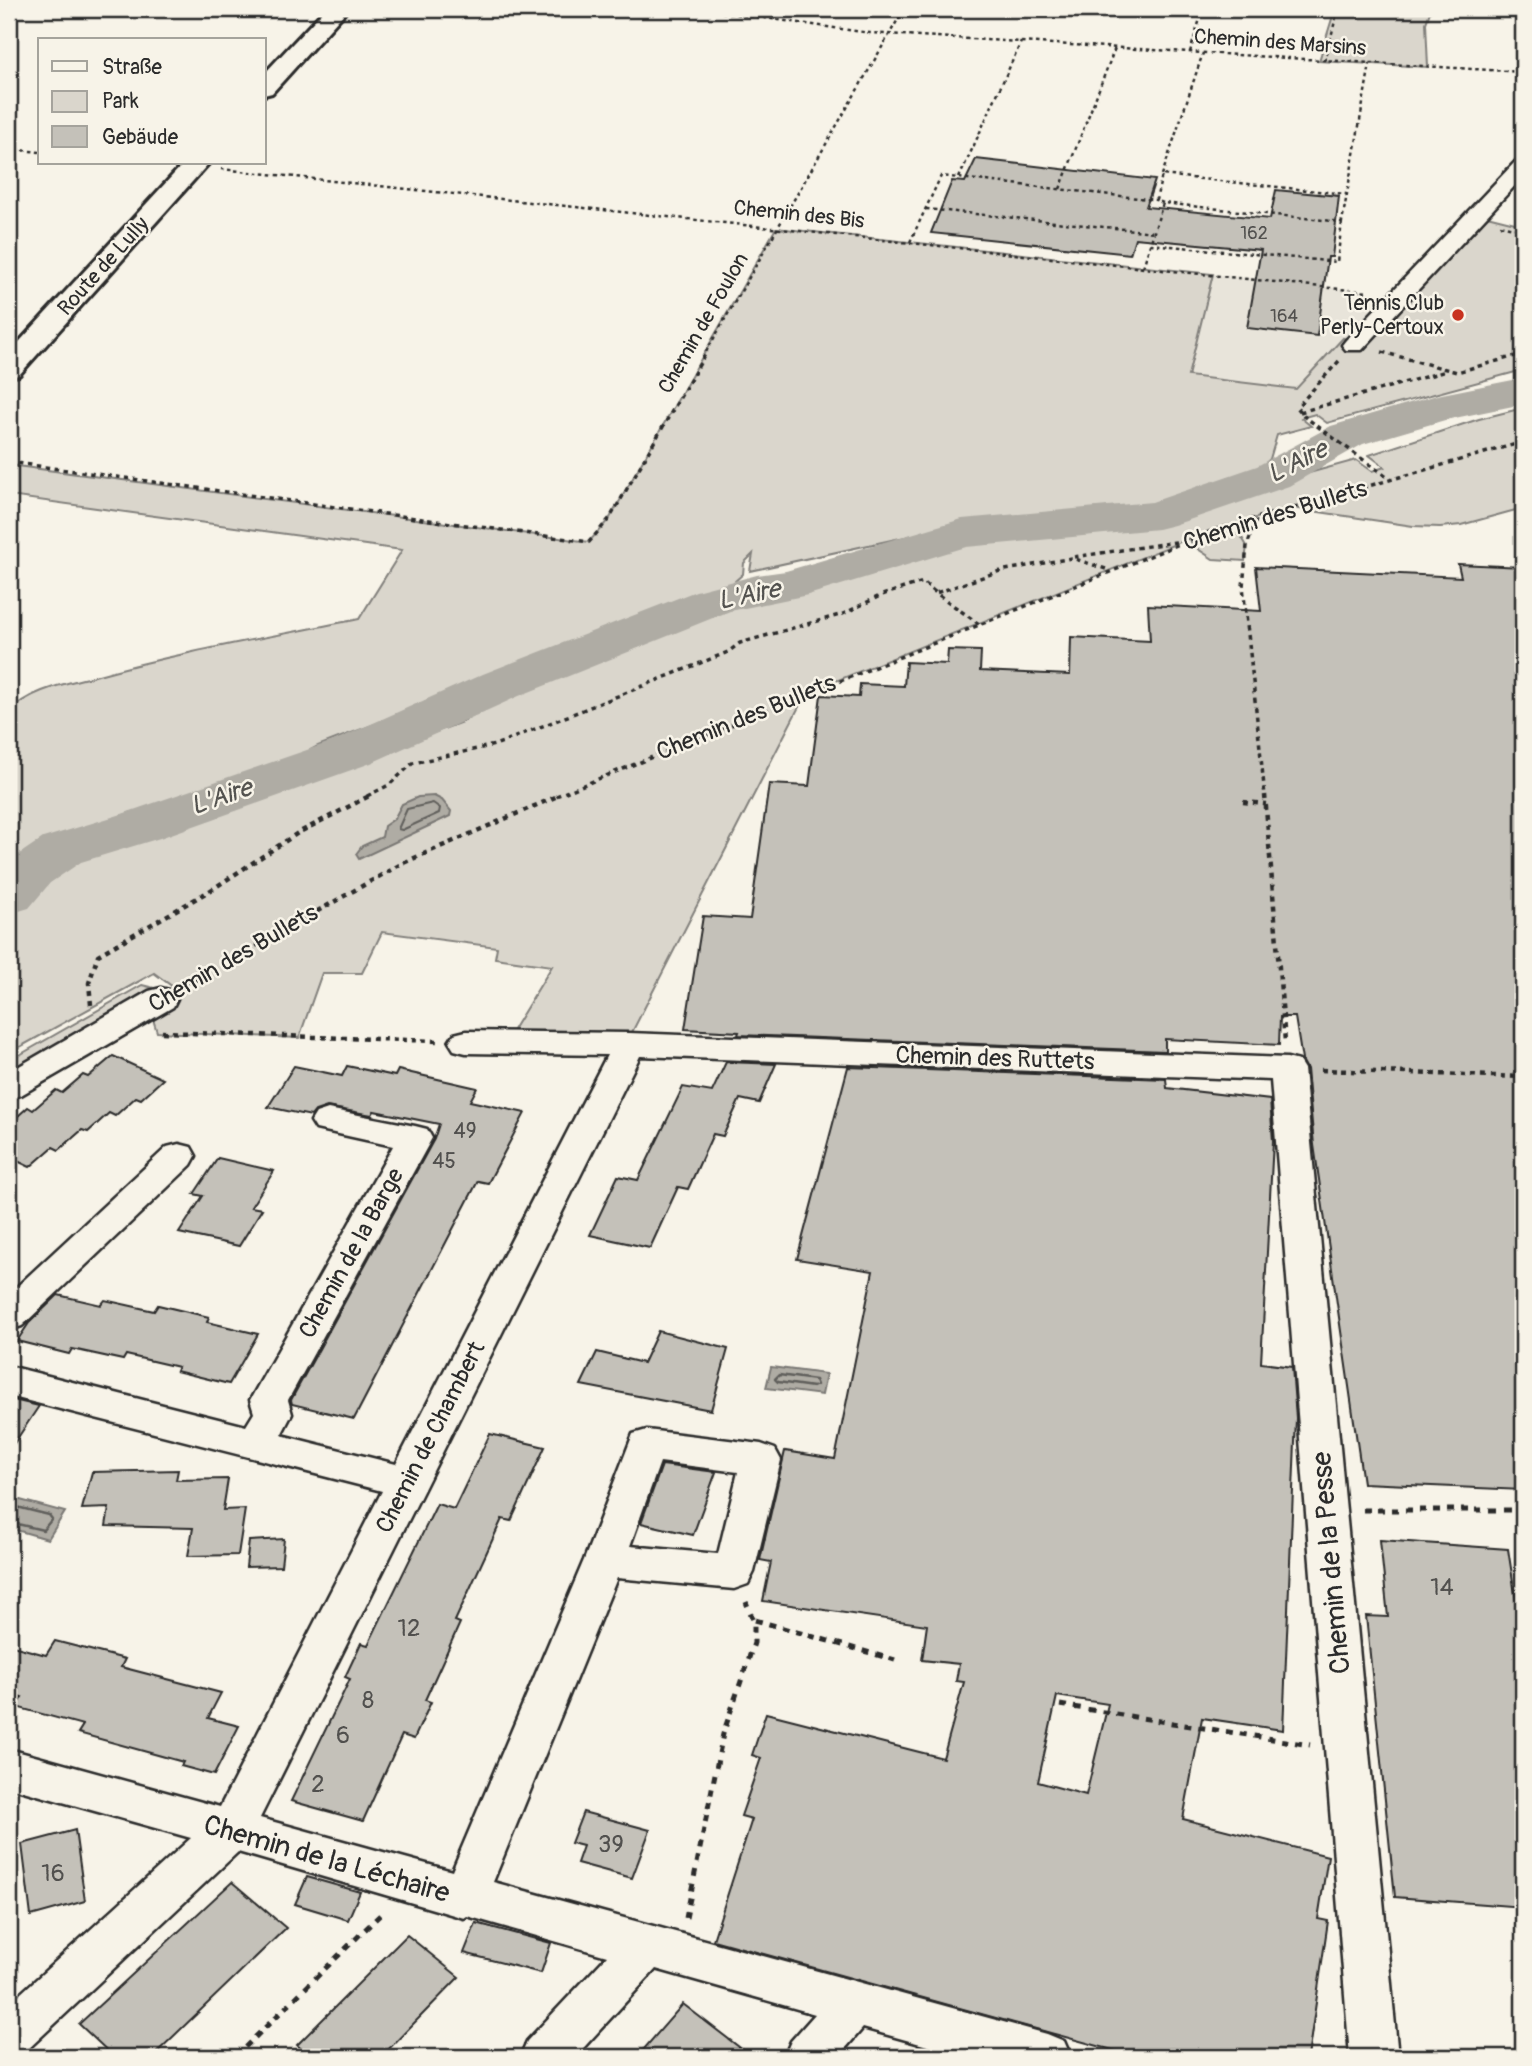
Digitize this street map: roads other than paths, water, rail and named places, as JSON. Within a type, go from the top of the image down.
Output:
[{"type":"main road","points":[[266,86],[337,9]]},
{"type":"main road","name":"Route de Lully","points":[[9,369],[196,164]]},
{"type":"street","points":[[1354,345],[1523,165]]},
{"type":"street","name":"Chemin des Bullets","points":[[9,1087],[100,1018],[161,999]]},
{"type":"street","name":"Chemin des Ruttets","points":[[466,1042],[629,1044],[1287,1069]]},
{"type":"street","name":"Chemin de Chambert","points":[[231,1830],[629,1044]]},
{"type":"street","name":"Chemin de la Pesse","points":[[1287,1069],[1374,2057]]},
{"type":"street","name":"Chemin de la Barge","points":[[255,1446],[273,1414],[269,1400],[415,1138],[328,1121]]},
{"type":"street","points":[[9,1316],[179,1156]]},
{"type":"street","points":[[9,1381],[255,1446],[407,1482]]},
{"type":"street","points":[[464,1897],[604,1560],[647,1445],[761,1460],[734,1572],[604,1560]]},
{"type":"street","name":"Chemin de la Léchaire","points":[[9,1769],[1048,2057]]},
{"type":"street","points":[[9,2035],[231,1830]]},
{"type":"street","points":[[544,2057],[661,1951]]},
{"type":"street","points":[[808,2057],[855,2003]]},
{"type":"water","points":[[434,796],[442,800],[451,811],[450,816],[359,859],[356,854],[362,846],[382,837],[384,826],[394,819],[402,804],[418,797]]},
{"type":"water","points":[[771,1367],[826,1374],[822,1395],[766,1388]]},
{"type":"water","points":[[9,1497],[65,1512],[48,1539],[9,1528]]},
{"type":"waterway","name":"L'Aire","points":[[9,896],[30,871],[62,850],[141,826],[352,752],[501,685],[713,601],[757,589],[791,585],[962,533],[1158,515],[1273,476],[1347,435],[1437,408],[1523,391]]},
{"type":"place","name":"Tennis Club Perly-Certoux","points":[[1458,315]]}]
